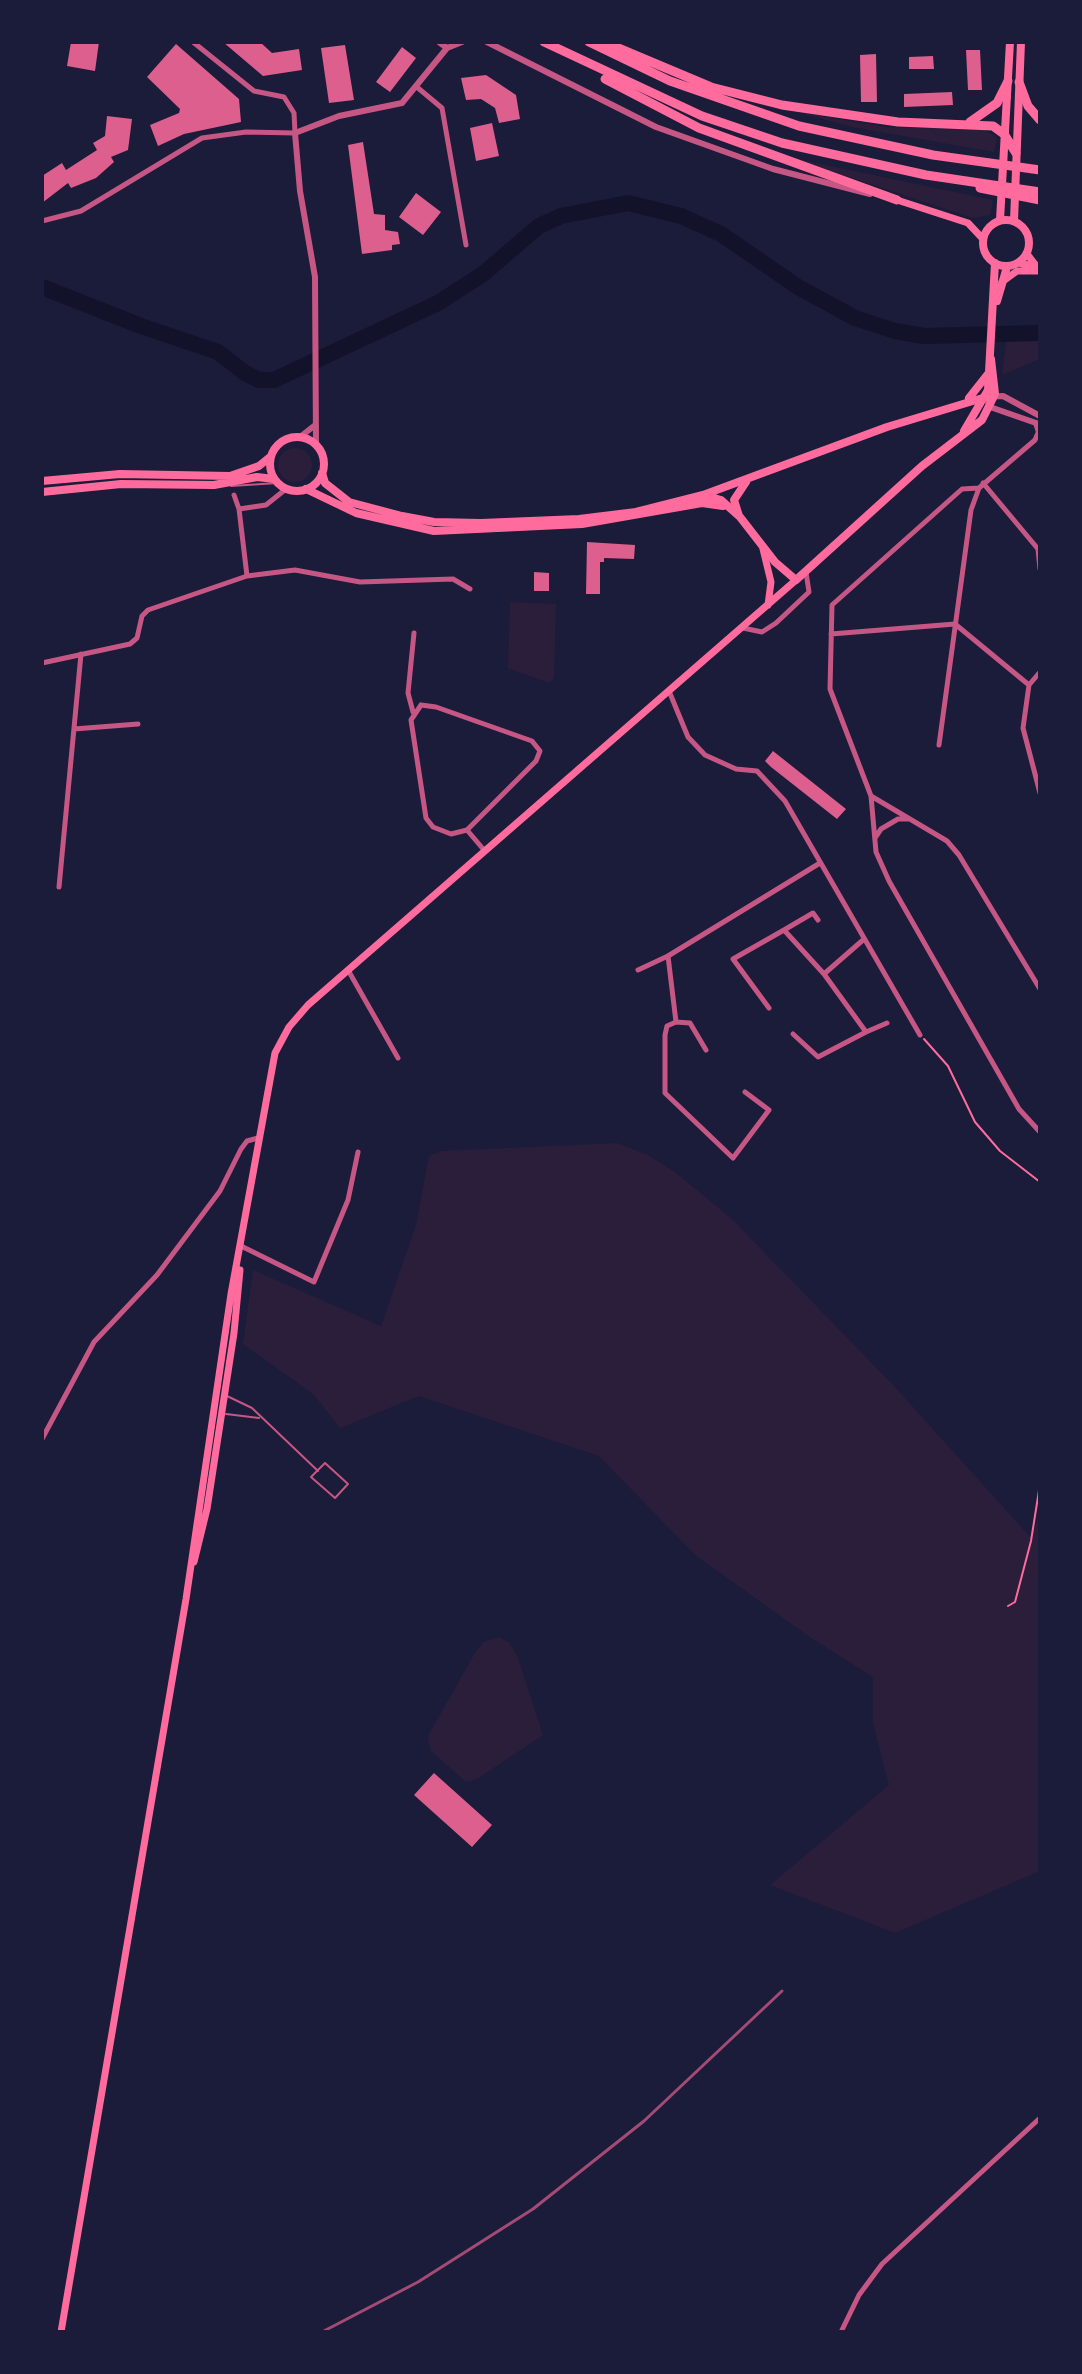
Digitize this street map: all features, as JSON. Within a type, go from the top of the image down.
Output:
[{"type":"highway","points":[[544,42],[656,109],[699,128],[897,200]]},
{"type":"highway","points":[[589,42],[670,81],[799,126],[933,155],[1040,170]]},
{"type":"highway","points":[[604,42],[711,87],[754,99],[856,118],[993,126],[1004,134],[1016,153]]},
{"type":"highway","points":[[561,53],[702,116],[742,130],[847,159],[1040,200]]},
{"type":"highway","points":[[963,125],[997,103],[1008,81]]},
{"type":"highway","points":[[1019,82],[1028,106],[1040,120]]},
{"type":"highway","points":[[926,175],[1040,192]]},
{"type":"main road","points":[[1000,220],[1010,42]]},
{"type":"main road","points":[[1014,221],[1021,42]]},
{"type":"main road","points":[[897,200],[968,223],[983,239]]},
{"type":"main road","points":[[1000,220],[1014,221],[1029,237],[1027,254],[1019,263],[1007,267],[995,263],[985,254],[983,239],[987,230],[1000,220]]},
{"type":"main road","points":[[1027,254],[1039,269]]},
{"type":"main road","points":[[61,2332],[186,1599],[214,1403],[270,1068],[283,1037],[297,1016],[348,970],[743,628],[964,431],[982,420],[990,407],[995,263]]},
{"type":"main road","points":[[1019,263],[1039,269]]},
{"type":"main road","points":[[995,306],[1007,267]]},
{"type":"main road","points":[[1001,283],[1017,271],[1039,269]]},
{"type":"main road","points":[[964,431],[990,396],[991,359]]},
{"type":"main road","points":[[967,400],[990,370]]},
{"type":"main road","points":[[42,492],[121,484],[214,485],[257,477],[280,486],[306,489],[356,513],[434,531],[610,521],[702,499],[967,400],[990,396]]},
{"type":"main road","points":[[42,481],[120,474],[230,476],[259,466],[282,441],[300,437],[316,444],[324,463],[322,473],[325,483],[358,506],[434,522],[494,527]]},
{"type":"main road","points":[[270,457],[280,486]]},
{"type":"main road","points":[[306,489],[322,473]]},
{"type":"main road","points":[[740,517],[734,500],[750,479]]},
{"type":"main road","points":[[702,499],[721,500],[796,580]]},
{"type":"main road","points":[[761,544],[770,572],[768,605]]},
{"type":"main road","points":[[186,1599],[207,1509],[222,1413],[237,1314],[241,1246]]},
{"type":"street","points":[[193,42],[254,91],[284,97],[294,113],[316,303],[316,444]]},
{"type":"street","points":[[487,42],[656,127],[773,169],[897,200]]},
{"type":"street","points":[[42,221],[81,211],[202,138],[246,132],[295,133],[339,116],[392,108],[418,88],[440,57],[442,45],[458,43]]},
{"type":"street","points":[[418,88],[442,108],[466,245]]},
{"type":"street","points":[[990,396],[1039,419]]},
{"type":"street","points":[[990,407],[1039,419]]},
{"type":"street","points":[[939,745],[971,510],[981,486],[1035,440],[1039,434],[1039,419]]},
{"type":"street","points":[[300,437],[314,426]]},
{"type":"street","points":[[239,509],[266,505],[280,486]]},
{"type":"street","points":[[981,486],[1038,549],[1040,569]]},
{"type":"street","points":[[981,486],[962,489],[832,605],[830,689],[871,796],[876,852],[889,881],[1019,1109],[1040,1132]]},
{"type":"street","points":[[234,495],[239,509],[247,576]]},
{"type":"street","points":[[42,663],[130,644],[137,638],[142,616],[148,610],[247,576],[295,570],[360,582],[453,579],[470,589]]},
{"type":"street","points":[[743,628],[762,632],[776,623],[809,592],[806,572]]},
{"type":"street","points":[[831,634],[955,624],[1029,685]]},
{"type":"street","points":[[413,712],[421,705],[436,707],[532,741],[540,751],[536,761],[467,830],[451,834],[433,827],[426,818],[408,693],[414,633]]},
{"type":"street","points":[[59,887],[81,654]]},
{"type":"street","points":[[1040,672],[1029,685],[1023,728],[1040,793]]},
{"type":"street","points":[[669,691],[688,737],[705,755],[736,769],[757,771],[785,801],[920,1035]]},
{"type":"street","points":[[74,729],[138,724]]},
{"type":"street","points":[[871,796],[947,841],[959,855],[1040,989]]},
{"type":"street","points":[[875,838],[881,829],[898,819],[910,819]]},
{"type":"street","points":[[467,830],[484,850]]},
{"type":"street","points":[[638,970],[668,956],[820,863]]},
{"type":"street","points":[[769,1008],[733,959],[813,913],[818,920]]},
{"type":"street","points":[[784,930],[824,974],[866,1032]]},
{"type":"street","points":[[824,974],[863,940]]},
{"type":"street","points":[[668,956],[676,1022]]},
{"type":"street","points":[[348,970],[398,1058]]},
{"type":"street","points":[[706,1050],[690,1023],[676,1022],[667,1026],[665,1093],[733,1158],[769,1110],[745,1092]]},
{"type":"street","points":[[793,1034],[818,1057],[887,1023]]},
{"type":"street","points":[[42,1439],[94,1342],[157,1275],[220,1191],[241,1149],[247,1141],[258,1138]]},
{"type":"street","points":[[241,1246],[314,1282],[348,1200],[358,1152]]},
{"type":"street","points":[[841,2332],[859,2295],[882,2264],[1040,2118]]},
{"type":"lane","points":[[224,1396],[242,1400],[318,1471]]},
{"type":"lane","points":[[214,1403],[222,1413],[260,1418]]},
{"type":"lane","points":[[325,1463],[348,1484],[335,1498],[311,1477],[318,1471],[325,1463]]},
{"type":"path","points":[[920,1035],[948,1066],[975,1122],[1000,1151],[1040,1182]]},
{"type":"path","points":[[1008,1606],[1015,1602],[1031,1541],[1040,1484]]},
{"type":"shaded area","points":[[797,112],[886,127],[984,130],[997,137],[994,152],[852,127]]},
{"type":"shaded area","points":[[792,158],[993,200],[990,215],[973,218]]},
{"type":"shaded area","points":[[1007,336],[1040,341],[1040,359],[1002,375]]},
{"type":"shaded area","points":[[295,448],[307,453],[312,465],[307,477],[295,482],[283,477],[278,465],[283,453]]},
{"type":"shaded area","points":[[510,602],[556,604],[554,678],[549,683],[508,668]]},
{"type":"shaded area","points":[[617,1143],[648,1155],[675,1172],[732,1219],[895,1387],[1032,1539],[1040,1509],[1040,1871],[895,1933],[770,1885],[889,1785],[873,1724],[873,1677],[811,1638],[695,1555],[599,1456],[419,1396],[340,1428],[313,1394],[243,1344],[253,1270],[381,1326],[416,1225],[429,1156],[442,1151]]},
{"type":"shaded area","points":[[499,1637],[509,1642],[517,1655],[543,1735],[477,1779],[466,1782],[430,1750],[428,1736],[476,1651],[484,1642]]},
{"type":"building","points":[[71,42],[99,42],[95,71],[67,66]]},
{"type":"building","points":[[223,42],[260,42],[272,53],[299,49],[302,70],[263,76]]},
{"type":"building","points":[[176,44],[239,99],[241,122],[184,134],[158,146],[150,125],[179,113],[180,109],[147,77]]},
{"type":"building","points":[[345,45],[354,100],[329,103],[321,48]]},
{"type":"building","points":[[402,47],[416,58],[390,92],[376,82]]},
{"type":"building","points":[[966,50],[980,50],[982,90],[968,90]]},
{"type":"building","points":[[876,54],[877,102],[861,102],[860,55]]},
{"type":"building","points":[[933,56],[934,69],[909,69],[909,57]]},
{"type":"building","points":[[486,75],[516,95],[520,119],[499,123],[495,108],[481,99],[466,100],[461,78]]},
{"type":"building","points":[[952,92],[953,105],[904,107],[904,94]]},
{"type":"building","points":[[107,116],[132,119],[128,150],[111,157],[114,162],[96,178],[71,188],[68,183],[42,203],[42,176],[62,163],[66,170],[97,150],[93,143],[105,136]]},
{"type":"building","points":[[492,123],[499,156],[476,161],[470,128]]},
{"type":"building","points":[[363,142],[374,214],[385,215],[385,230],[398,232],[400,244],[392,245],[392,250],[362,254],[348,145]]},
{"type":"building","points":[[416,193],[441,212],[423,235],[399,217]]},
{"type":"building","points":[[587,542],[635,545],[634,559],[604,558],[604,562],[600,562],[600,594],[586,594]]},
{"type":"building","points":[[534,572],[549,573],[549,591],[534,591]]},
{"type":"building","points":[[773,751],[846,809],[837,819],[765,761]]},
{"type":"building","points":[[434,1773],[492,1825],[472,1847],[414,1795]]},
{"type":"waterway","points":[[42,287],[218,352],[259,380],[274,380],[438,303],[483,274],[539,226],[561,216],[628,203],[681,216],[721,234],[798,287],[855,318],[895,331],[924,336],[1040,333]]},
{"type":"railway","points":[[322,2332],[418,2282],[533,2209],[644,2121],[782,1991]]}]
